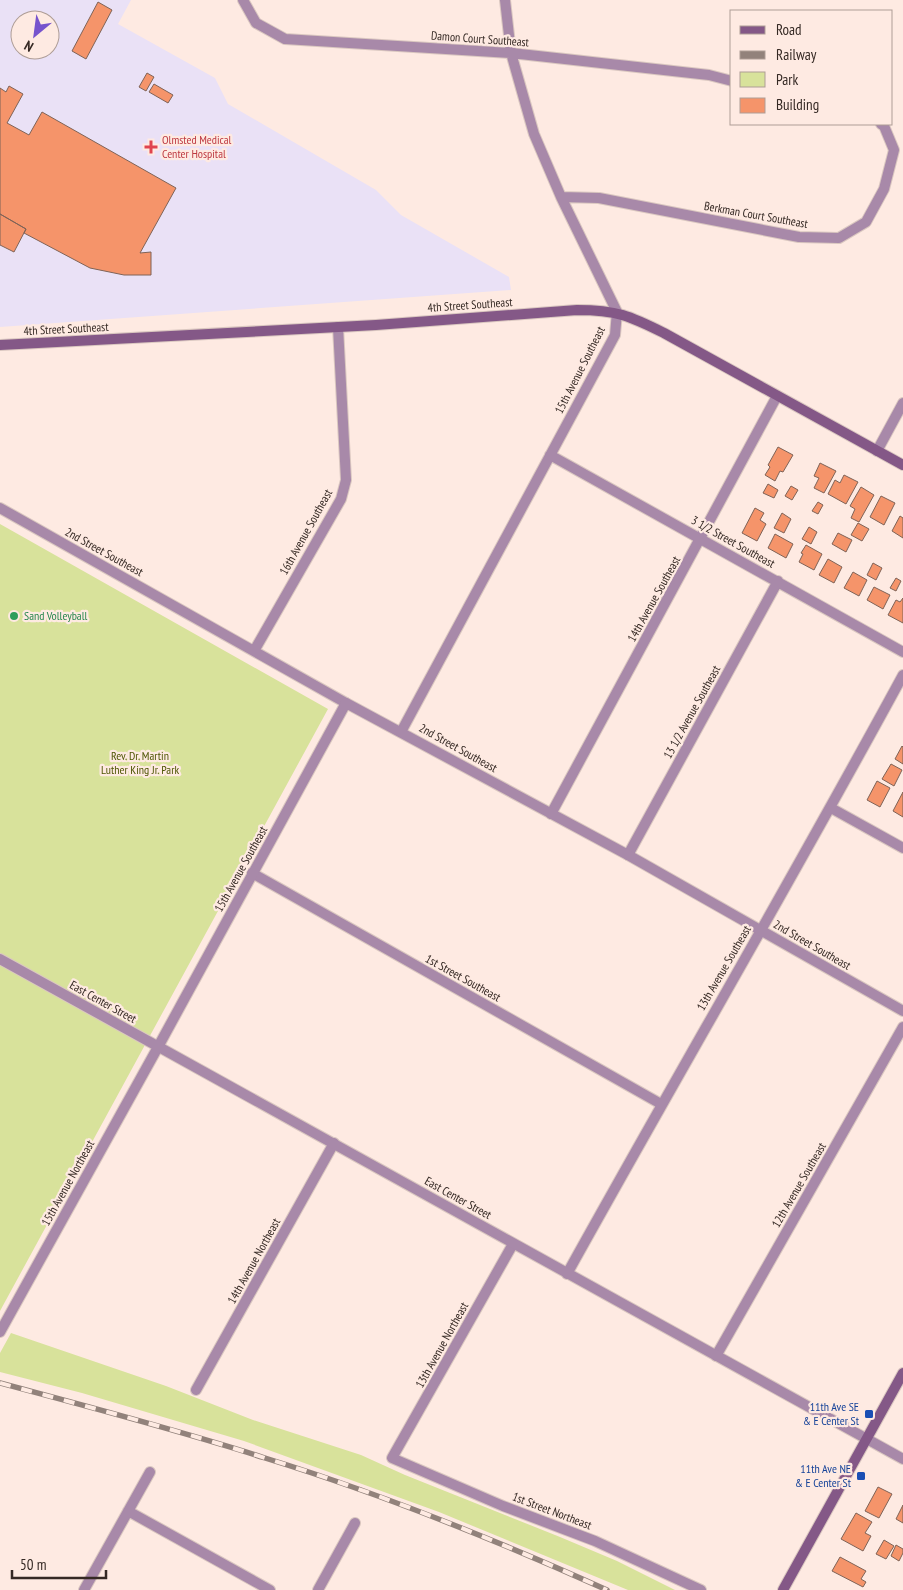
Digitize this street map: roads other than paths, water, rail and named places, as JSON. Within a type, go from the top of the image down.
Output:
[{"type":"main road","name":"4th Street Southeast","points":[[0,345],[338,327],[577,310],[617,312],[664,333],[903,465]]},
{"type":"main road","points":[[783,1590],[903,1374]]},
{"type":"street","name":"Damon Court Southeast","points":[[243,0],[256,24],[285,38],[511,53],[709,76],[730,81]]},
{"type":"street","points":[[505,0],[511,53],[534,134],[561,197],[617,312]]},
{"type":"street","name":"Berkman Court Southeast","points":[[561,197],[599,198],[799,237],[839,238],[866,222],[884,189],[894,150],[882,125]]},
{"type":"street","name":"15th Avenue Southeast","points":[[402,732],[614,335],[617,312]]},
{"type":"street","name":"16th Avenue Southeast","points":[[254,651],[341,499],[346,480],[338,327]]},
{"type":"street","name":"14th Avenue Southeast","points":[[551,814],[777,396]]},
{"type":"street","points":[[877,451],[903,403]]},
{"type":"street","name":"3 1/2 Street Southeast","points":[[550,455],[903,652]]},
{"type":"street","name":"2nd Street Southeast","points":[[0,508],[346,702],[628,856],[903,1012]]},
{"type":"street","name":"13 1/2 Avenue Southeast","points":[[628,856],[778,581]]},
{"type":"street","name":"13th Avenue Southeast","points":[[567,1274],[661,1104],[831,808],[903,675]]},
{"type":"street","name":"15th Avenue Southeast","points":[[158,1047],[346,702]]},
{"type":"street","points":[[831,808],[903,848]]},
{"type":"street","name":"1st Street Southeast","points":[[252,874],[661,1104]]},
{"type":"street","name":"East Center Street","points":[[0,959],[903,1459]]},
{"type":"street","name":"12th Avenue Southeast","points":[[716,1356],[903,1027]]},
{"type":"street","name":"15th Avenue Northeast","points":[[0,1332],[158,1047]]},
{"type":"street","name":"14th Avenue Northeast","points":[[196,1390],[334,1143]]},
{"type":"street","name":"13th Avenue Northeast","points":[[392,1458],[513,1244]]},
{"type":"street","name":"1st Street Northeast","points":[[392,1458],[503,1506],[595,1541],[701,1590]]},
{"type":"street","points":[[84,1590],[150,1472]]},
{"type":"street","points":[[128,1511],[270,1590]]},
{"type":"street","points":[[318,1590],[355,1523]]},
{"type":"railway","points":[[0,1383],[166,1428],[309,1472],[438,1519],[523,1553],[607,1590]]},
{"type":"place","name":"Olmsted Medical Center Hospital","points":[[151,147]]},
{"type":"place","name":"Sand Volleyball","points":[[14,616]]},
{"type":"place","name":"11th Ave SE & E Center St","points":[[869,1414]]},
{"type":"place","name":"11th Ave NE & E Center St","points":[[861,1476]]},
{"type":"park label","name":"Rev. Dr. Martin Luther King Jr. Park","points":[[140,763]]}]
